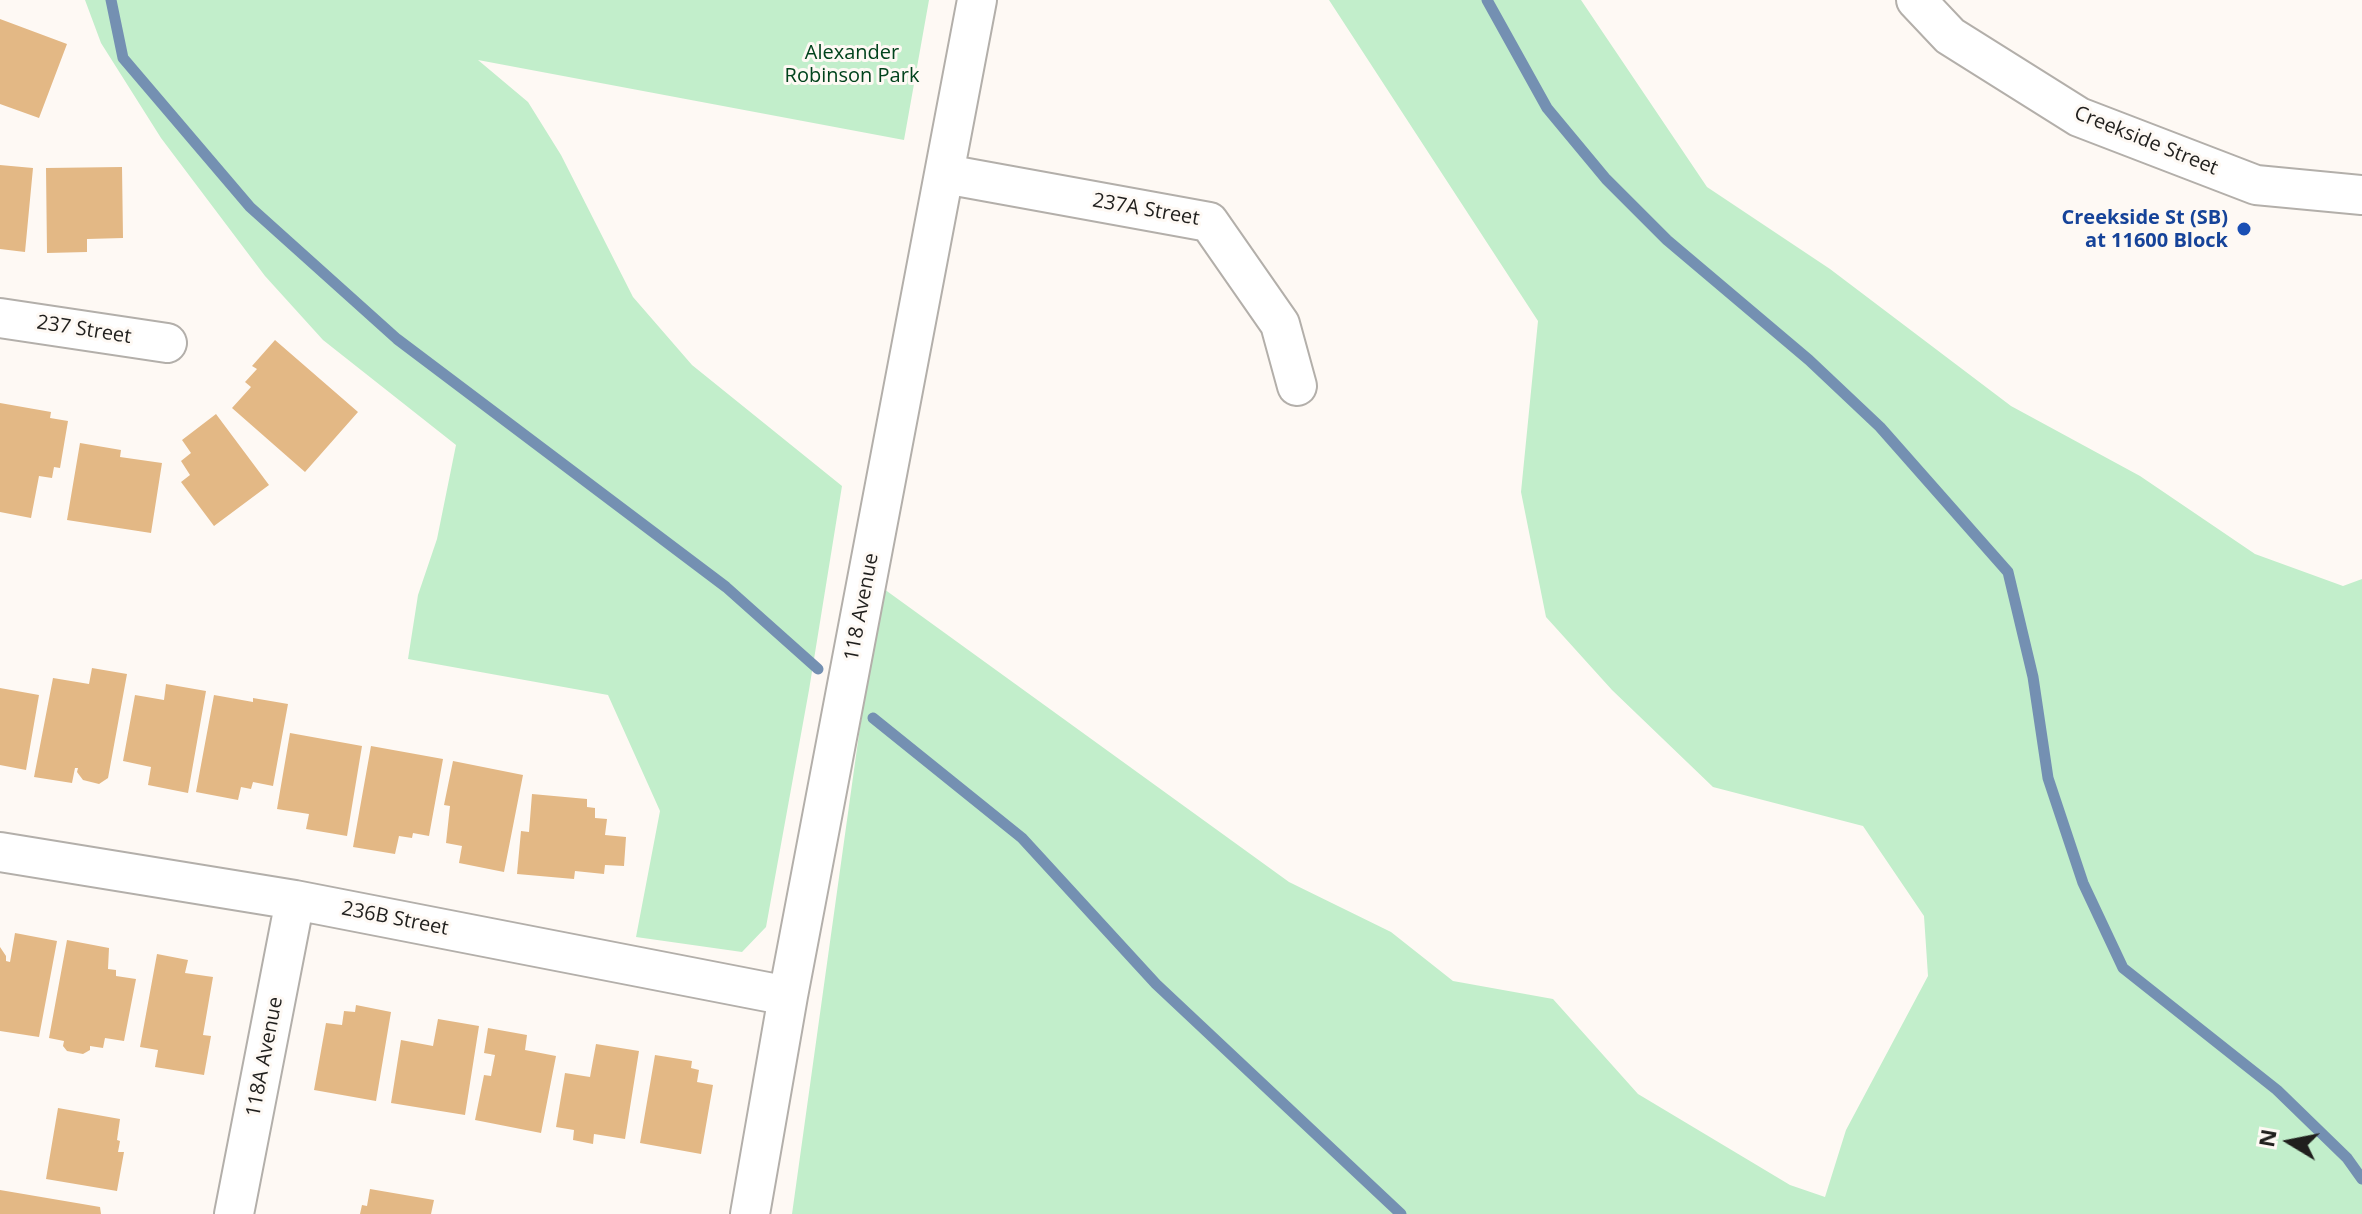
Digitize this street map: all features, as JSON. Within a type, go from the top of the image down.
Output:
[{"type":"street","name":"118 Avenue","points":[[750,1214],[788,996],[977,0]]},
{"type":"street","name":"Creekside Street","points":[[1916,0],[1950,36],[2079,117],[2256,185],[2362,195]]},
{"type":"street","name":"237A Street","points":[[945,174],[1209,222],[1280,324],[1297,386]]},
{"type":"street","name":"237 Street","points":[[0,318],[167,343]]},
{"type":"street","name":"236B Street","points":[[0,852],[295,900],[788,996]]},
{"type":"street","name":"118A Avenue","points":[[234,1214],[295,900]]},
{"type":"green space","name":"Alexander Robinson Park","points":[[85,0],[929,0],[904,140],[478,60],[528,102],[561,155],[633,297],[692,365],[842,486],[766,927],[742,952],[636,937],[660,811],[608,695],[408,659],[418,595],[437,539],[456,445],[323,340],[265,276],[161,138],[101,43]]},
{"type":"green space","points":[[1329,0],[1581,0],[1707,187],[1830,269],[2011,406],[2140,476],[2255,554],[2343,586],[2362,579],[2362,1214],[792,1214],[860,727],[884,589],[1289,882],[1391,932],[1453,981],[1553,999],[1638,1094],[1790,1185],[1825,1197],[1846,1130],[1928,976],[1924,916],[1863,826],[1713,787],[1612,690],[1546,617],[1521,492],[1538,321]]},
{"type":"building","points":[[0,19],[67,44],[39,118],[0,104]]},
{"type":"building","points":[[0,165],[33,168],[25,252],[0,249]]},
{"type":"building","points":[[122,167],[123,238],[87,239],[87,252],[47,253],[46,168]]},
{"type":"building","points":[[275,340],[358,412],[305,472],[232,408],[251,387],[245,382],[257,369],[252,366]]},
{"type":"building","points":[[0,403],[51,412],[50,418],[68,421],[60,468],[54,467],[52,478],[39,476],[31,518],[0,512]]},
{"type":"building","points":[[216,414],[269,485],[214,526],[181,482],[190,475],[181,461],[191,453],[182,440]]},
{"type":"building","points":[[80,443],[121,450],[120,457],[162,463],[151,533],[67,520]]},
{"type":"building","points":[[92,668],[127,674],[108,778],[99,784],[83,780],[77,772],[78,768],[75,768],[72,783],[34,777],[53,678],[89,684]]},
{"type":"building","points":[[166,684],[206,691],[188,793],[148,785],[151,767],[123,761],[135,695],[164,700]]},
{"type":"building","points":[[0,688],[39,695],[26,770],[0,765]]},
{"type":"building","points":[[214,695],[288,704],[273,786],[253,782],[251,789],[241,787],[238,800],[196,792]]},
{"type":"building","points":[[290,733],[362,746],[347,836],[306,829],[309,814],[277,809]]},
{"type":"building","points":[[371,746],[443,759],[429,836],[413,833],[412,838],[399,836],[395,854],[353,847]]},
{"type":"building","points":[[453,761],[523,775],[504,872],[459,863],[462,846],[446,843],[450,806],[444,805]]},
{"type":"building","points":[[532,794],[587,799],[587,807],[595,808],[595,818],[607,819],[605,835],[626,837],[624,866],[605,865],[604,874],[575,871],[574,879],[517,874],[521,831],[529,832]]},
{"type":"building","points":[[15,933],[57,941],[39,1037],[0,1031],[0,947],[6,961],[10,962]]},
{"type":"building","points":[[67,940],[109,948],[108,969],[116,970],[116,976],[136,979],[124,1041],[105,1038],[103,1048],[90,1046],[90,1050],[83,1054],[67,1051],[64,1041],[49,1038]]},
{"type":"building","points":[[157,954],[188,960],[185,973],[213,977],[203,1035],[211,1036],[204,1075],[155,1067],[158,1050],[140,1047]]},
{"type":"building","points":[[356,1005],[391,1012],[376,1101],[314,1090],[326,1023],[342,1025],[344,1011],[355,1012]]},
{"type":"building","points":[[438,1019],[479,1026],[465,1115],[391,1103],[401,1040],[433,1046]]},
{"type":"building","points":[[488,1028],[527,1035],[525,1050],[556,1056],[541,1133],[475,1120],[484,1075],[491,1076],[495,1055],[484,1053]]},
{"type":"building","points":[[596,1044],[639,1051],[625,1139],[594,1134],[593,1144],[573,1140],[574,1130],[556,1127],[565,1073],[590,1077]]},
{"type":"building","points":[[655,1055],[692,1061],[691,1068],[699,1070],[697,1082],[713,1085],[701,1154],[640,1143]]},
{"type":"building","points":[[58,1108],[120,1119],[118,1152],[124,1152],[117,1191],[46,1179]]},
{"type":"building","points":[[370,1189],[434,1200],[431,1214],[360,1214],[362,1205],[367,1206]]},
{"type":"building","points":[[0,1190],[100,1207],[101,1214],[0,1214]]},
{"type":"waterway","points":[[111,0],[123,58],[250,207],[397,339],[726,587],[818,669]]},
{"type":"waterway","points":[[1487,0],[1547,108],[1606,179],[1667,240],[1809,360],[1880,427],[2008,572],[2033,677],[2048,778],[2083,883],[2123,968],[2277,1090],[2347,1158],[2362,1179]]},
{"type":"waterway","points":[[873,718],[1022,838],[1156,984],[1401,1214]]},
{"type":"place","name":"Creekside St (SB) at 11600 Block","points":[[2244,229]]}]
